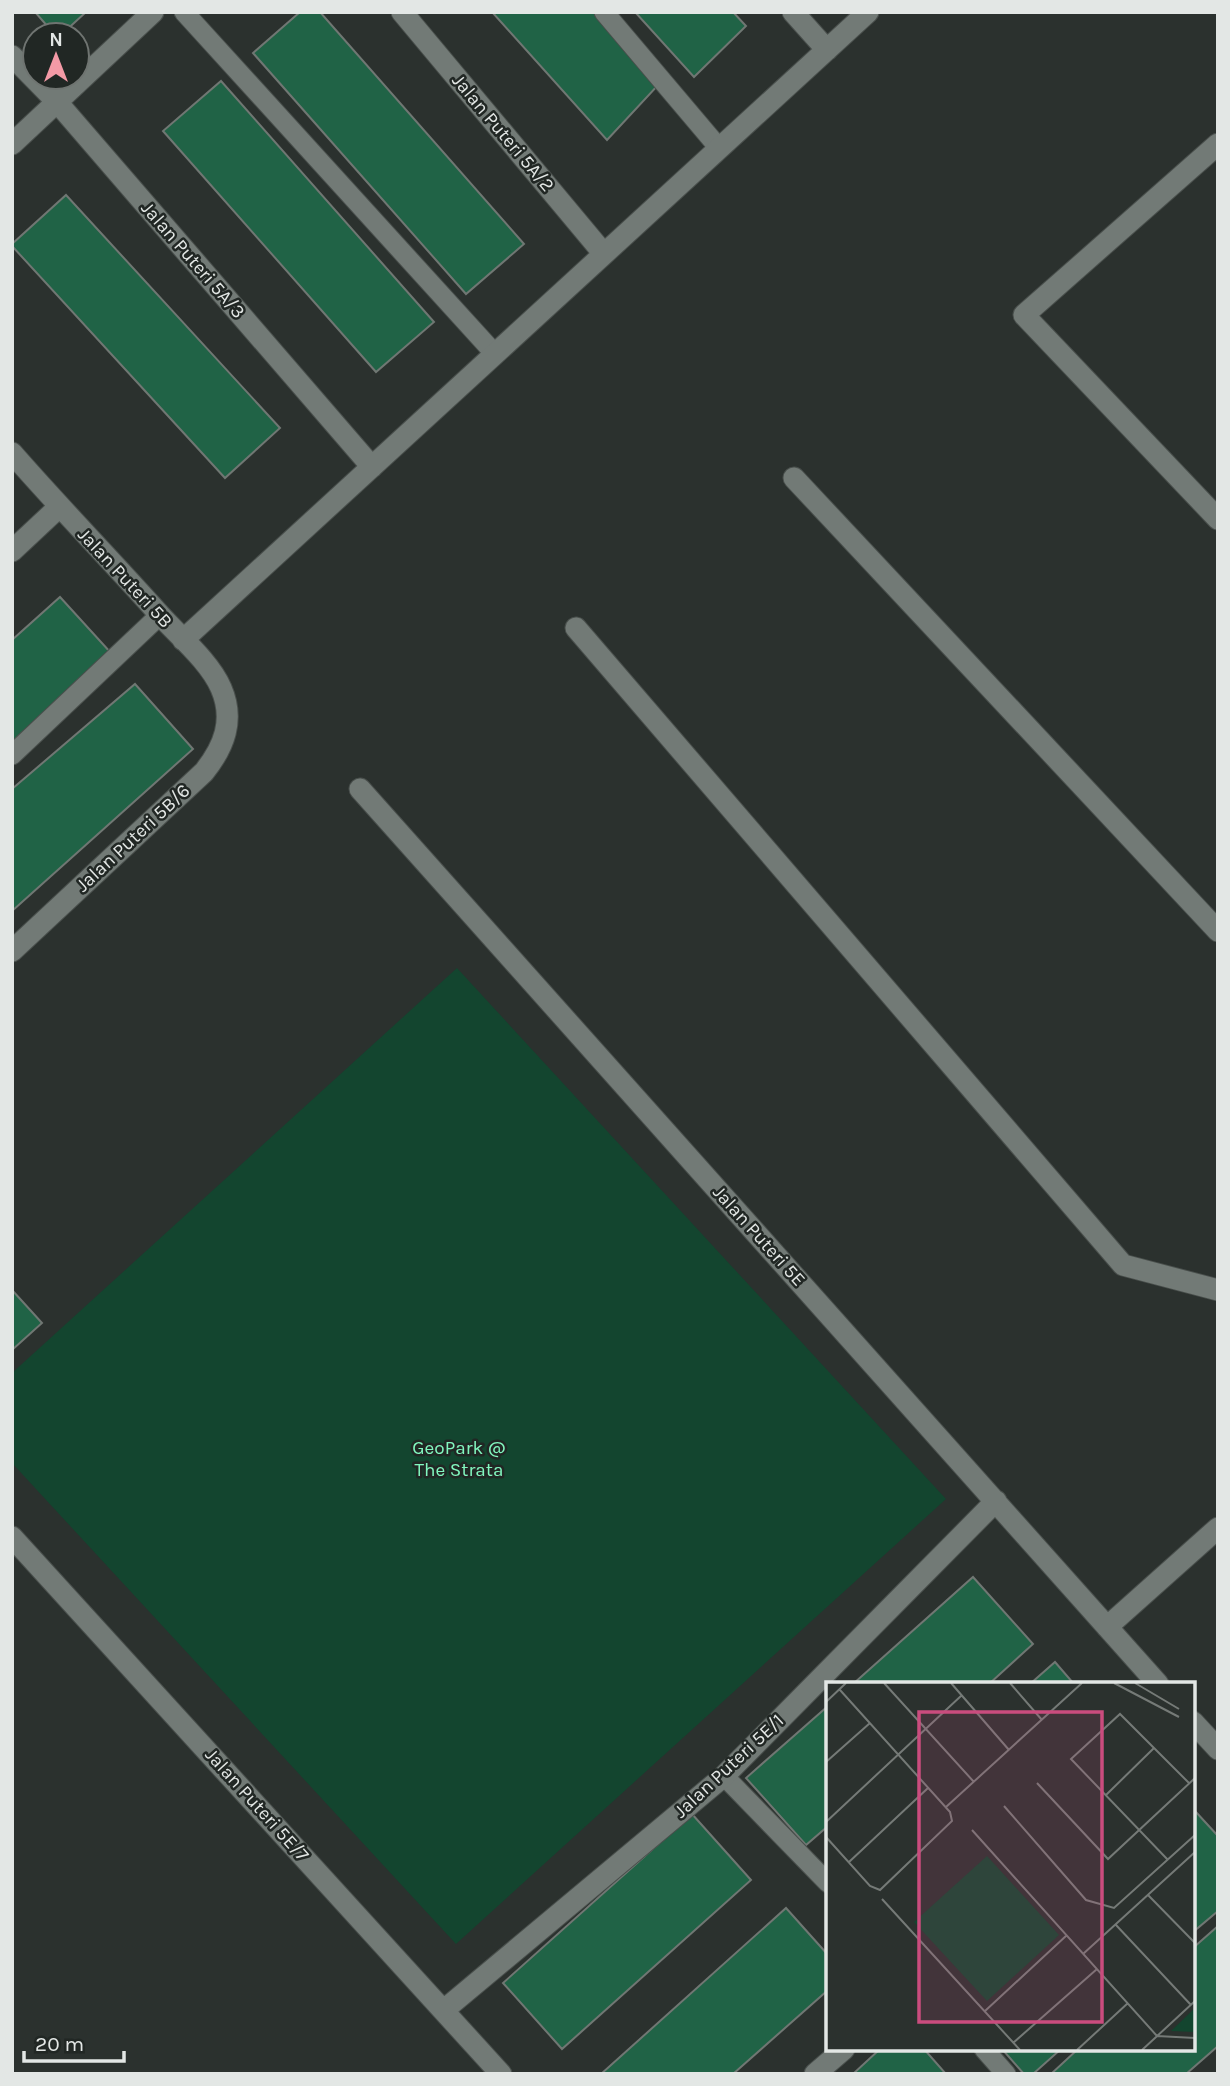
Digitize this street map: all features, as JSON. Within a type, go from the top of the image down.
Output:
[{"type":"street","points":[[12,144],[153,12]]},
{"type":"street","name":"Jalan Puteri 5A/2","points":[[402,12],[604,254]]},
{"type":"street","points":[[793,12],[827,50]]},
{"type":"street","points":[[183,640],[868,12]]},
{"type":"street","name":"Jalan Puteri 5A/3","points":[[12,56],[57,102],[372,467]]},
{"type":"street","points":[[1218,144],[1024,315],[1218,519]]},
{"type":"street","name":"Jalan Puteri 5B","points":[[12,453],[208,668],[221,688],[227,710]]},
{"type":"street","points":[[794,478],[1218,931]]},
{"type":"street","points":[[12,551],[59,507]]},
{"type":"street","points":[[576,628],[1123,1265],[1218,1290]]},
{"type":"street","name":"Jalan Puteri 5B/6","points":[[12,951],[204,772],[218,754],[226,732],[227,710]]},
{"type":"street","name":"Jalan Puteri 5E","points":[[360,789],[1156,1682]]},
{"type":"street","name":"Jalan Puteri 5E/1","points":[[444,2010],[724,1776],[996,1501]]},
{"type":"street","points":[[1107,1627],[1218,1528]]},
{"type":"street","name":"Jalan Puteri 5E/7","points":[[12,1537],[501,2074]]},
{"type":"street","points":[[1195,1727],[1218,1749]]},
{"type":"street","points":[[815,2074],[842,2051]]},
{"type":"lane","points":[[184,12],[495,354]]},
{"type":"lane","points":[[604,12],[719,148]]},
{"type":"lane","points":[[12,755],[160,615]]},
{"type":"lane","points":[[724,1776],[826,1881]]},
{"type":"lane","points":[[986,2051],[1006,2074]]},
{"type":"green space","name":"GeoPark @ The Strata","points":[[457,968],[946,1499],[456,1944],[12,1463],[12,1373]]},
{"type":"building","points":[[35,12],[86,12],[76,21],[43,21]]},
{"type":"building","points":[[300,12],[320,12],[524,244],[466,294],[253,53]]},
{"type":"building","points":[[492,12],[599,12],[660,83],[607,140]]},
{"type":"building","points":[[635,12],[733,12],[746,26],[694,77]]},
{"type":"building","points":[[221,81],[434,322],[376,372],[163,131]]},
{"type":"building","points":[[66,195],[280,428],[225,478],[12,246]]},
{"type":"building","points":[[60,597],[111,653],[12,742],[12,640]]},
{"type":"building","points":[[135,684],[193,749],[12,911],[12,789]]},
{"type":"building","points":[[12,1290],[42,1323],[12,1350]]},
{"type":"building","points":[[973,1577],[1033,1644],[991,1682],[855,1682]]},
{"type":"building","points":[[1055,1662],[1072,1682],[1032,1682]]},
{"type":"building","points":[[826,1708],[826,1828],[806,1845],[746,1778]]},
{"type":"building","points":[[1195,1811],[1218,1836],[1218,1911],[1195,1930]]},
{"type":"building","points":[[692,1814],[751,1880],[562,2049],[503,1983]]},
{"type":"building","points":[[786,1908],[826,1953],[826,1992],[733,2074],[601,2074]]},
{"type":"building","points":[[1218,1926],[1218,2046],[1186,2074],[1051,2074],[1076,2051],[1195,2051],[1195,1946]]},
{"type":"building","points":[[878,2051],[926,2051],[946,2074],[853,2074]]},
{"type":"building","points":[[1004,2051],[1059,2051],[1033,2074],[1024,2074]]}]
